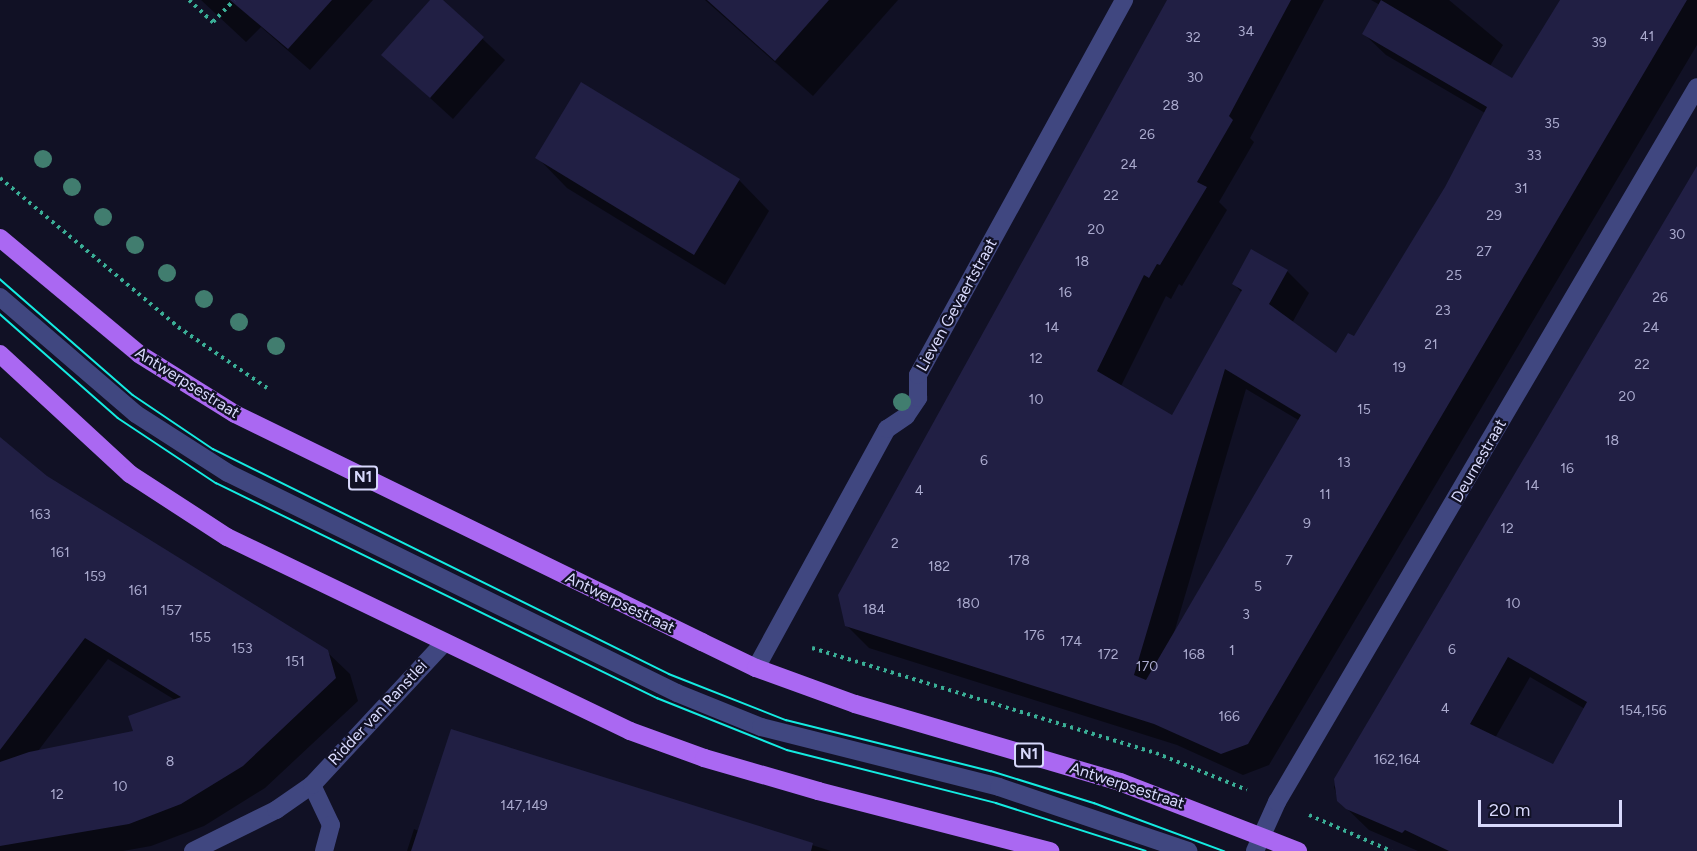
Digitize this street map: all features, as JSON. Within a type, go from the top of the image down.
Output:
[{"type":"main road","name":"Antwerpsestraat","points":[[0,238],[114,335],[235,414],[756,668],[855,704],[1120,782],[1259,843],[1298,851]]},
{"type":"main road","points":[[0,354],[130,474],[176,507],[227,537],[630,731],[704,758],[1050,851]]},
{"type":"street","name":"Lieven Gevaertstraat","points":[[756,668],[887,429],[906,416],[918,398],[918,375],[1124,0]]},
{"type":"street","name":"Deurnestraat","points":[[1259,843],[1277,802],[1697,87]]},
{"type":"street","points":[[0,297],[78,368],[136,414],[228,473],[677,693],[761,727],[999,787],[1188,851]]},
{"type":"street","name":"Ridder van Ranstlei","points":[[193,851],[276,810],[312,785],[445,642]]},
{"type":"street","points":[[312,785],[331,825],[324,851]]},
{"type":"path","points":[[189,0],[213,22],[234,0]]},
{"type":"path","points":[[0,178],[178,327],[275,393]]},
{"type":"path","points":[[1277,802],[1391,851]]},
{"type":"building","points":[[230,0],[332,0],[288,49]]},
{"type":"building","points":[[430,0],[443,0],[484,37],[430,98],[381,55]]},
{"type":"building","points":[[707,0],[829,0],[775,61]]},
{"type":"building","points":[[1167,0],[1291,0],[1229,116],[1233,120],[1197,182],[1207,187],[1160,265],[1157,264],[1149,278],[1144,275],[1097,371],[1172,415],[1242,290],[1232,284],[1251,249],[1288,270],[1269,304],[1336,353],[1348,333],[1354,336],[1445,187],[1487,107],[1362,34],[1381,0],[1512,78],[1560,0],[1687,0],[1248,744],[1221,754],[1154,724],[845,626],[838,595]],"holes":[[[1225,369],[1301,415],[1146,680],[1134,675]]]},
{"type":"building","points":[[581,82],[740,179],[694,255],[535,158]]},
{"type":"building","points":[[1697,166],[1697,851],[1449,851],[1405,830],[1402,833],[1346,809],[1337,801],[1334,779]],"holes":[[[1508,657],[1587,702],[1553,764],[1470,724]]]},
{"type":"building","points":[[0,437],[47,476],[328,650],[336,678],[243,766],[181,804],[129,824],[0,846],[0,762],[29,752],[133,731],[128,716],[181,697],[85,638],[0,750]]},
{"type":"building","points":[[451,729],[813,843],[811,851],[411,851]]},
{"type":"tram line","points":[[0,279],[133,395],[213,449],[669,674],[786,720],[991,771],[1094,803],[1224,851]]},
{"type":"tram line","points":[[0,314],[118,418],[216,483],[657,698],[787,750],[996,803],[1146,851]]}]
